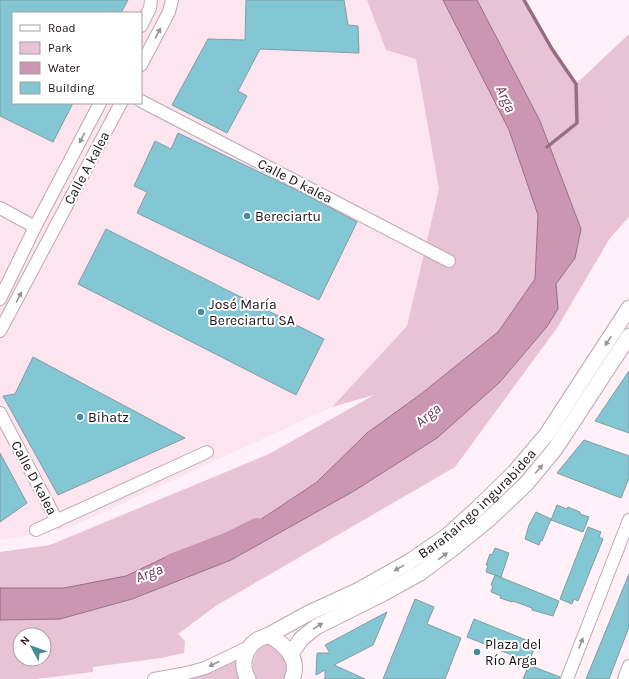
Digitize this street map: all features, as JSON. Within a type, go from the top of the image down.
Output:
[{"type":"main road","name":"Barañaingo ingurabidea","points":[[249,647],[258,639],[357,591],[409,562],[447,536],[514,473],[548,434],[629,308]]},
{"type":"main road","name":"Barañaingo ingurabidea","points":[[291,654],[301,639],[316,627],[420,573],[489,519],[526,484],[555,449],[629,336]]},
{"type":"main road","points":[[269,635],[281,642],[291,654],[294,664],[293,678]]},
{"type":"main road","points":[[248,679],[244,673],[244,658],[249,647]]},
{"type":"street","points":[[142,24],[150,8],[152,0]]},
{"type":"street","points":[[142,63],[168,12],[172,0]]},
{"type":"street","name":"Calle D kalea","points":[[142,102],[449,261]]},
{"type":"street","name":"Calle A kalea","points":[[35,227],[99,104]]},
{"type":"street","name":"Calle A kalea","points":[[35,266],[120,104]]},
{"type":"street","points":[[35,227],[51,224],[64,202],[77,187]]},
{"type":"street","points":[[0,208],[35,227],[42,240],[33,258],[35,266],[0,331]]},
{"type":"street","points":[[0,299],[35,227]]},
{"type":"street","name":"Calle D kalea","points":[[0,413],[57,521]]},
{"type":"street","points":[[36,530],[207,452]]},
{"type":"street","points":[[567,679],[625,540],[629,520]]},
{"type":"street","points":[[154,679],[205,668],[249,647]]},
{"type":"street","points":[[624,679],[629,666]]},
{"type":"shaded area","points":[[0,0],[367,0],[386,50],[416,58],[439,189],[407,326],[332,407],[69,528],[0,540]]},
{"type":"green space","points":[[367,0],[443,0],[509,130],[538,214],[535,279],[498,332],[421,394],[367,433],[317,482],[257,522],[217,553],[172,554],[126,576],[64,588],[0,588],[0,552],[50,545],[269,454],[374,395],[332,407],[407,326],[439,189],[416,59],[386,50]]},
{"type":"green space","points":[[477,0],[524,0],[576,84],[629,34],[629,217],[610,238],[557,328],[455,467],[217,605],[178,634],[185,641],[184,653],[161,658],[93,667],[93,672],[37,679],[0,679],[0,620],[60,619],[132,599],[231,560],[354,491],[437,438],[499,383],[546,329],[557,309],[556,284],[575,258],[581,229],[540,121]]},
{"type":"green space","points":[[273,644],[283,656],[287,664],[287,674],[285,679],[256,679],[253,670],[255,655],[262,647]]},
{"type":"green space","points":[[237,660],[240,679],[177,679],[224,665]]},
{"type":"water","points":[[443,0],[477,0],[540,121],[581,229],[575,258],[556,284],[558,309],[546,328],[499,383],[437,438],[354,491],[231,560],[132,599],[60,619],[0,620],[0,588],[64,588],[126,576],[172,554],[217,553],[257,522],[317,482],[367,433],[421,394],[498,332],[535,279],[538,215],[509,130]]},
{"type":"building","points":[[0,0],[128,0],[122,12],[12,12],[12,104],[72,104],[53,142],[0,116]]},
{"type":"building","points":[[246,0],[344,0],[348,25],[358,26],[359,53],[260,49],[238,91],[247,96],[227,133],[172,105],[208,39],[245,40]]},
{"type":"building","name":"Bereciartu","points":[[178,133],[303,193],[357,222],[319,300],[137,213],[147,192],[134,186],[155,141],[171,149]]},
{"type":"building","name":"José María Bereciartu SA","points":[[106,229],[324,339],[296,395],[78,284]]},
{"type":"building","name":"Bihatz","points":[[33,357],[185,438],[58,495],[3,396],[15,394]]},
{"type":"building","points":[[629,371],[629,433],[595,421]]},
{"type":"building","points":[[584,440],[629,456],[629,478],[621,498],[557,473]]},
{"type":"building","points":[[0,453],[27,503],[0,522]]},
{"type":"building","points":[[557,505],[567,509],[568,507],[589,517],[583,532],[551,520]]},
{"type":"building","points":[[536,512],[551,519],[539,545],[525,539],[529,525]]},
{"type":"building","points":[[588,527],[601,532],[599,537],[603,539],[578,601],[574,599],[572,604],[560,599]]},
{"type":"building","points":[[495,548],[509,553],[501,577],[486,572],[488,565],[486,565],[490,554],[492,555]]},
{"type":"building","points":[[629,574],[629,627],[609,679],[586,679]]},
{"type":"building","points":[[495,575],[559,601],[553,616],[532,610],[532,608],[513,601],[500,598],[501,596],[491,592],[493,586],[491,585]]},
{"type":"building","points":[[415,599],[434,607],[427,624],[461,638],[445,679],[383,679]]},
{"type":"building","points":[[387,612],[373,645],[334,665],[365,679],[325,679],[325,670],[316,675],[317,653],[330,653],[325,645]]},
{"type":"building","points":[[474,619],[536,644],[529,662],[467,637]]},
{"type":"building","points":[[529,665],[560,677],[560,679],[523,679]]},
{"type":"waterway","points":[[524,0],[552,49],[576,84],[577,123],[547,147]]},
{"type":"waterway","name":"Arga","points":[[174,564],[229,543],[257,529]]},
{"type":"place","name":"Bereciartu","points":[[247,216]]},
{"type":"place","name":"José María Bereciartu SA","points":[[201,312]]},
{"type":"place","name":"Bihatz","points":[[80,417]]},
{"type":"place","name":"Plaza del Río Arga","points":[[477,652]]}]
